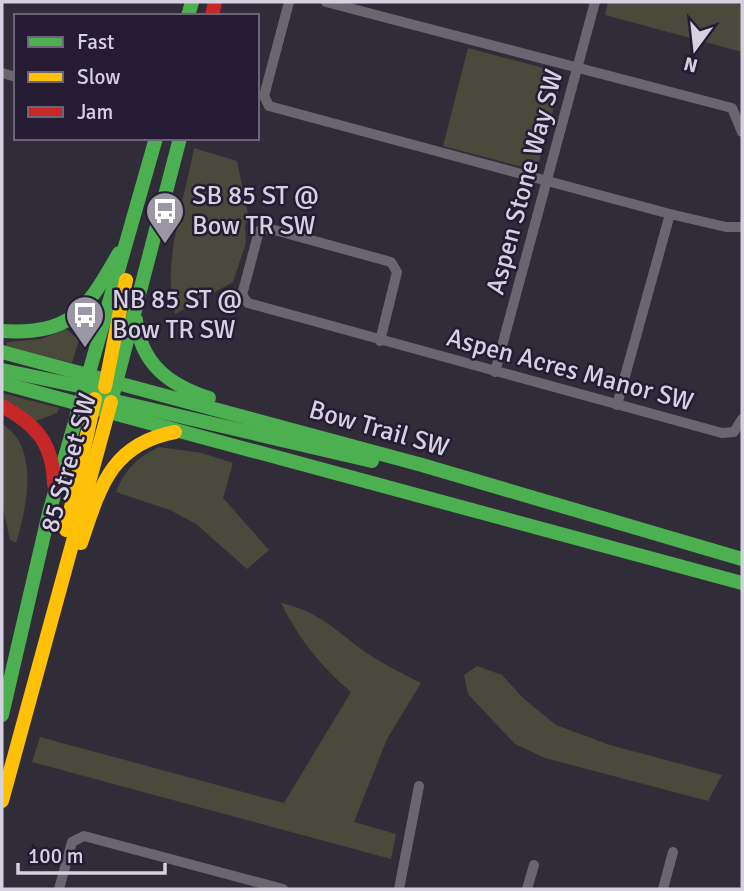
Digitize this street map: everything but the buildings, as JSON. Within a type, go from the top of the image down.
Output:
[{"type":"main road","name":"85 Street SW","points":[[2,801],[63,576],[132,231],[156,140]]},
{"type":"main road","points":[[99,394],[156,140]]},
{"type":"main road","name":"85 Street SW","points":[[3,711],[49,513],[136,308],[179,140]]},
{"type":"main road","points":[[2,331],[35,332],[51,329],[76,315],[104,282],[132,231]]},
{"type":"main road","points":[[136,308],[136,326],[144,353],[155,370],[173,384],[217,401],[367,444],[422,465]]},
{"type":"main road","name":"Bow Trail SW","points":[[2,352],[183,431],[742,583]]},
{"type":"main road","points":[[2,370],[481,484]]},
{"type":"main road","name":"Bow Trail SW","points":[[2,383],[99,394],[422,465],[742,559]]},
{"type":"main road","points":[[2,406],[36,427],[50,446],[54,482],[49,513]]},
{"type":"main road","points":[[55,606],[117,458],[128,447],[149,437],[183,431]]},
{"type":"main road","points":[[3,711],[27,714]]},
{"type":"street","points":[[289,2],[264,96],[269,106],[670,214],[726,227],[742,227]]},
{"type":"street","points":[[326,2],[732,108],[742,132]]},
{"type":"street","name":"Aspen Stone Way SW","points":[[495,372],[595,2]]},
{"type":"street","points":[[617,405],[670,214]]},
{"type":"street","name":"Aspen Acres Manor SW","points":[[380,341],[397,272],[391,262],[267,228],[259,231],[243,299],[380,341],[728,434],[738,429],[742,419]]},
{"type":"street","points":[[399,889],[419,786]]},
{"type":"street","points":[[59,889],[71,844],[81,836],[250,885],[283,889]]},
{"type":"street","points":[[663,889],[673,852]]},
{"type":"street","points":[[527,889],[534,866]]},
{"type":"green space","points":[[608,2],[742,2],[742,52],[605,15]]},
{"type":"green space","points":[[468,48],[551,70],[560,85],[539,162],[526,168],[443,146]]},
{"type":"green space","points":[[194,148],[237,161],[249,219],[245,224],[246,243],[233,282],[175,314],[171,294],[172,253]]},
{"type":"green space","points":[[66,329],[79,340],[72,363],[6,346],[7,342],[41,339]]},
{"type":"green space","points":[[2,393],[59,408],[57,413],[36,421],[2,401]]},
{"type":"green space","points":[[2,424],[14,434],[22,447],[26,462],[24,513],[16,543],[10,540],[2,504]]},
{"type":"green space","points":[[159,447],[202,453],[233,463],[223,498],[269,550],[247,569],[196,524],[170,510],[116,492],[133,465]]},
{"type":"green space","points":[[281,603],[321,619],[376,659],[421,683],[387,739],[354,822],[396,834],[391,859],[32,762],[40,737],[284,803],[351,692],[312,652]]},
{"type":"green space","points":[[477,666],[502,675],[523,698],[556,725],[610,745],[722,775],[708,801],[545,758],[515,744],[468,694],[464,675]]},
{"type":"traffic: fast","points":[[189,14],[192,2]]},
{"type":"traffic: fast","points":[[2,715],[49,513],[155,140]]},
{"type":"traffic: fast","points":[[111,402],[179,140]]},
{"type":"traffic: fast","points":[[2,331],[46,329],[75,315],[97,290],[119,253]]},
{"type":"traffic: fast","points":[[136,320],[144,349],[159,371],[181,387],[209,398]]},
{"type":"traffic: fast","points":[[2,352],[422,465],[742,559]]},
{"type":"traffic: fast","points":[[2,370],[93,389]]},
{"type":"traffic: fast","points":[[2,383],[742,583]]},
{"type":"traffic: fast","points":[[82,404],[93,397],[102,398],[372,461]]},
{"type":"traffic: slow","points":[[105,387],[126,280]]},
{"type":"traffic: slow","points":[[66,530],[95,399]]},
{"type":"traffic: slow","points":[[2,801],[111,402]]},
{"type":"traffic: slow","points":[[81,543],[102,486],[122,458],[153,438],[175,432]]},
{"type":"traffic: jam","points":[[212,14],[215,2]]},
{"type":"traffic: jam","points":[[2,406],[34,428],[41,437],[50,458],[54,484]]},
{"type":"place","name":"SB 85 ST @ Bow TR SW","points":[[165,245]]},
{"type":"place","name":"NB 85 ST @ Bow TR SW","points":[[85,349]]}]
